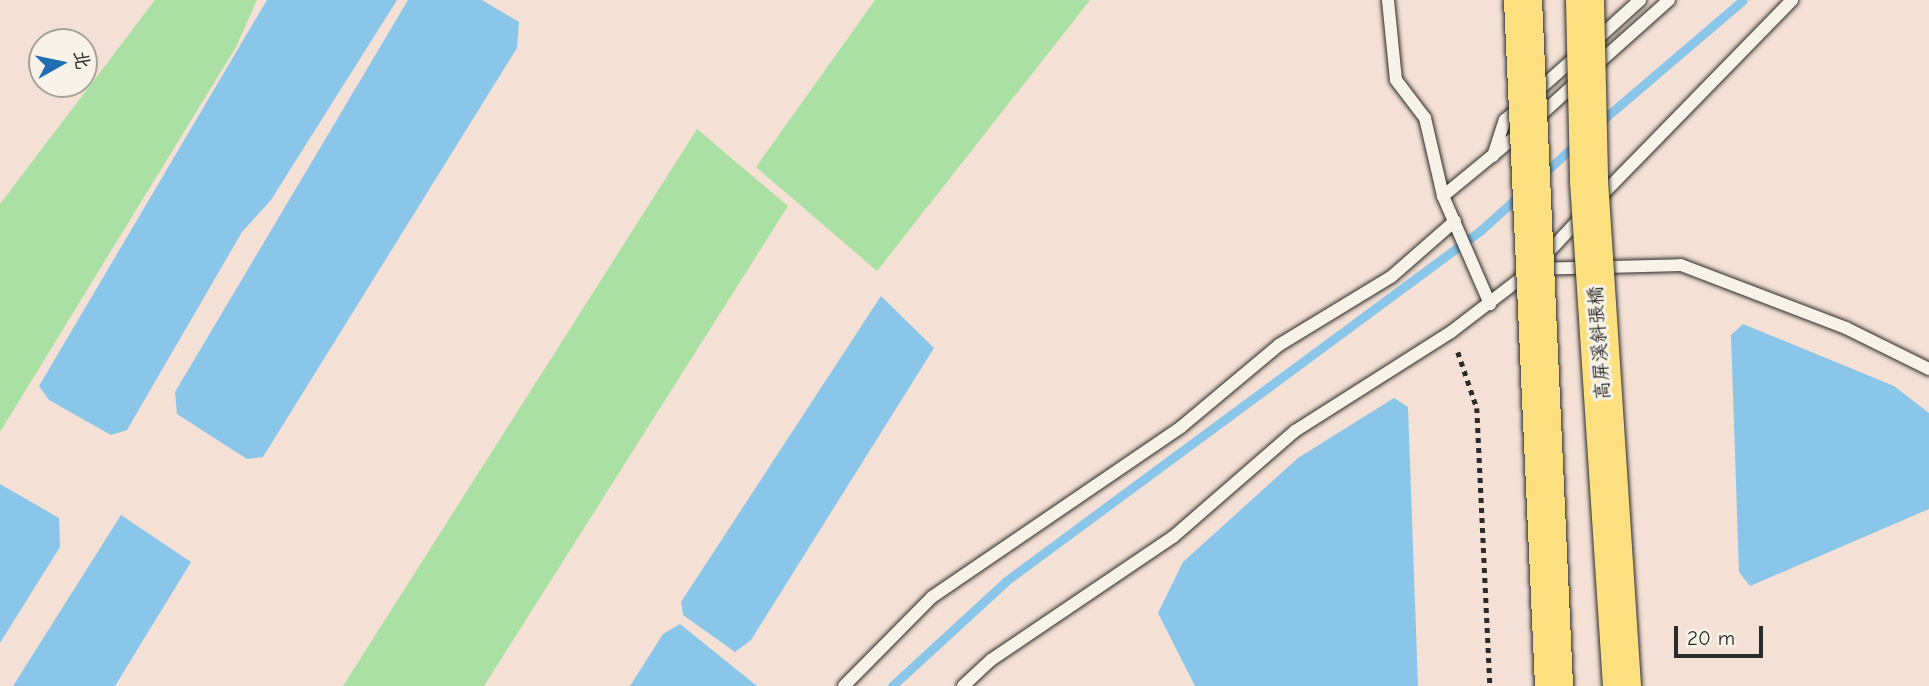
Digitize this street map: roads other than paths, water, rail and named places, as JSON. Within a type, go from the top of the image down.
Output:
[{"type":"highway","points":[[1523,0],[1554,686]]},
{"type":"highway","name":"高屏溪斜張橋","points":[[1585,0],[1590,181],[1622,686]]},
{"type":"lane","points":[[1388,0],[1396,80],[1425,118],[1443,196],[1490,304]]},
{"type":"lane","points":[[1493,157],[1505,120],[1640,0]]},
{"type":"lane","points":[[1443,196],[1493,157],[1669,0]]},
{"type":"lane","points":[[963,686],[991,660],[1173,537],[1295,431],[1451,332],[1533,269],[1709,79],[1792,0]]},
{"type":"lane","points":[[844,686],[932,597],[1181,427],[1279,345],[1391,276],[1456,225]]},
{"type":"lane","points":[[1533,269],[1681,265],[1846,328],[1929,369]]},
{"type":"water","points":[[267,0],[397,0],[271,200],[242,232],[127,430],[111,435],[49,400],[39,386]]},
{"type":"water","points":[[408,0],[482,0],[519,22],[517,48],[263,457],[247,459],[177,414],[175,392]]},
{"type":"water","points":[[881,296],[934,348],[751,640],[735,652],[683,615],[681,602]]},
{"type":"water","points":[[1743,324],[1894,386],[1929,413],[1929,509],[1750,586],[1739,572],[1731,335]]},
{"type":"water","points":[[1394,398],[1408,407],[1418,686],[1195,686],[1158,613],[1183,562],[1298,458]]},
{"type":"water","points":[[0,484],[59,518],[60,547],[0,643]]},
{"type":"water","points":[[121,515],[191,562],[115,686],[13,686]]},
{"type":"water","points":[[680,624],[757,686],[630,686],[663,634]]},
{"type":"waterway","points":[[1599,123],[1743,0]]},
{"type":"waterway","points":[[1542,175],[1576,144]]},
{"type":"waterway","points":[[892,686],[1006,581],[1481,230],[1521,194]]}]
